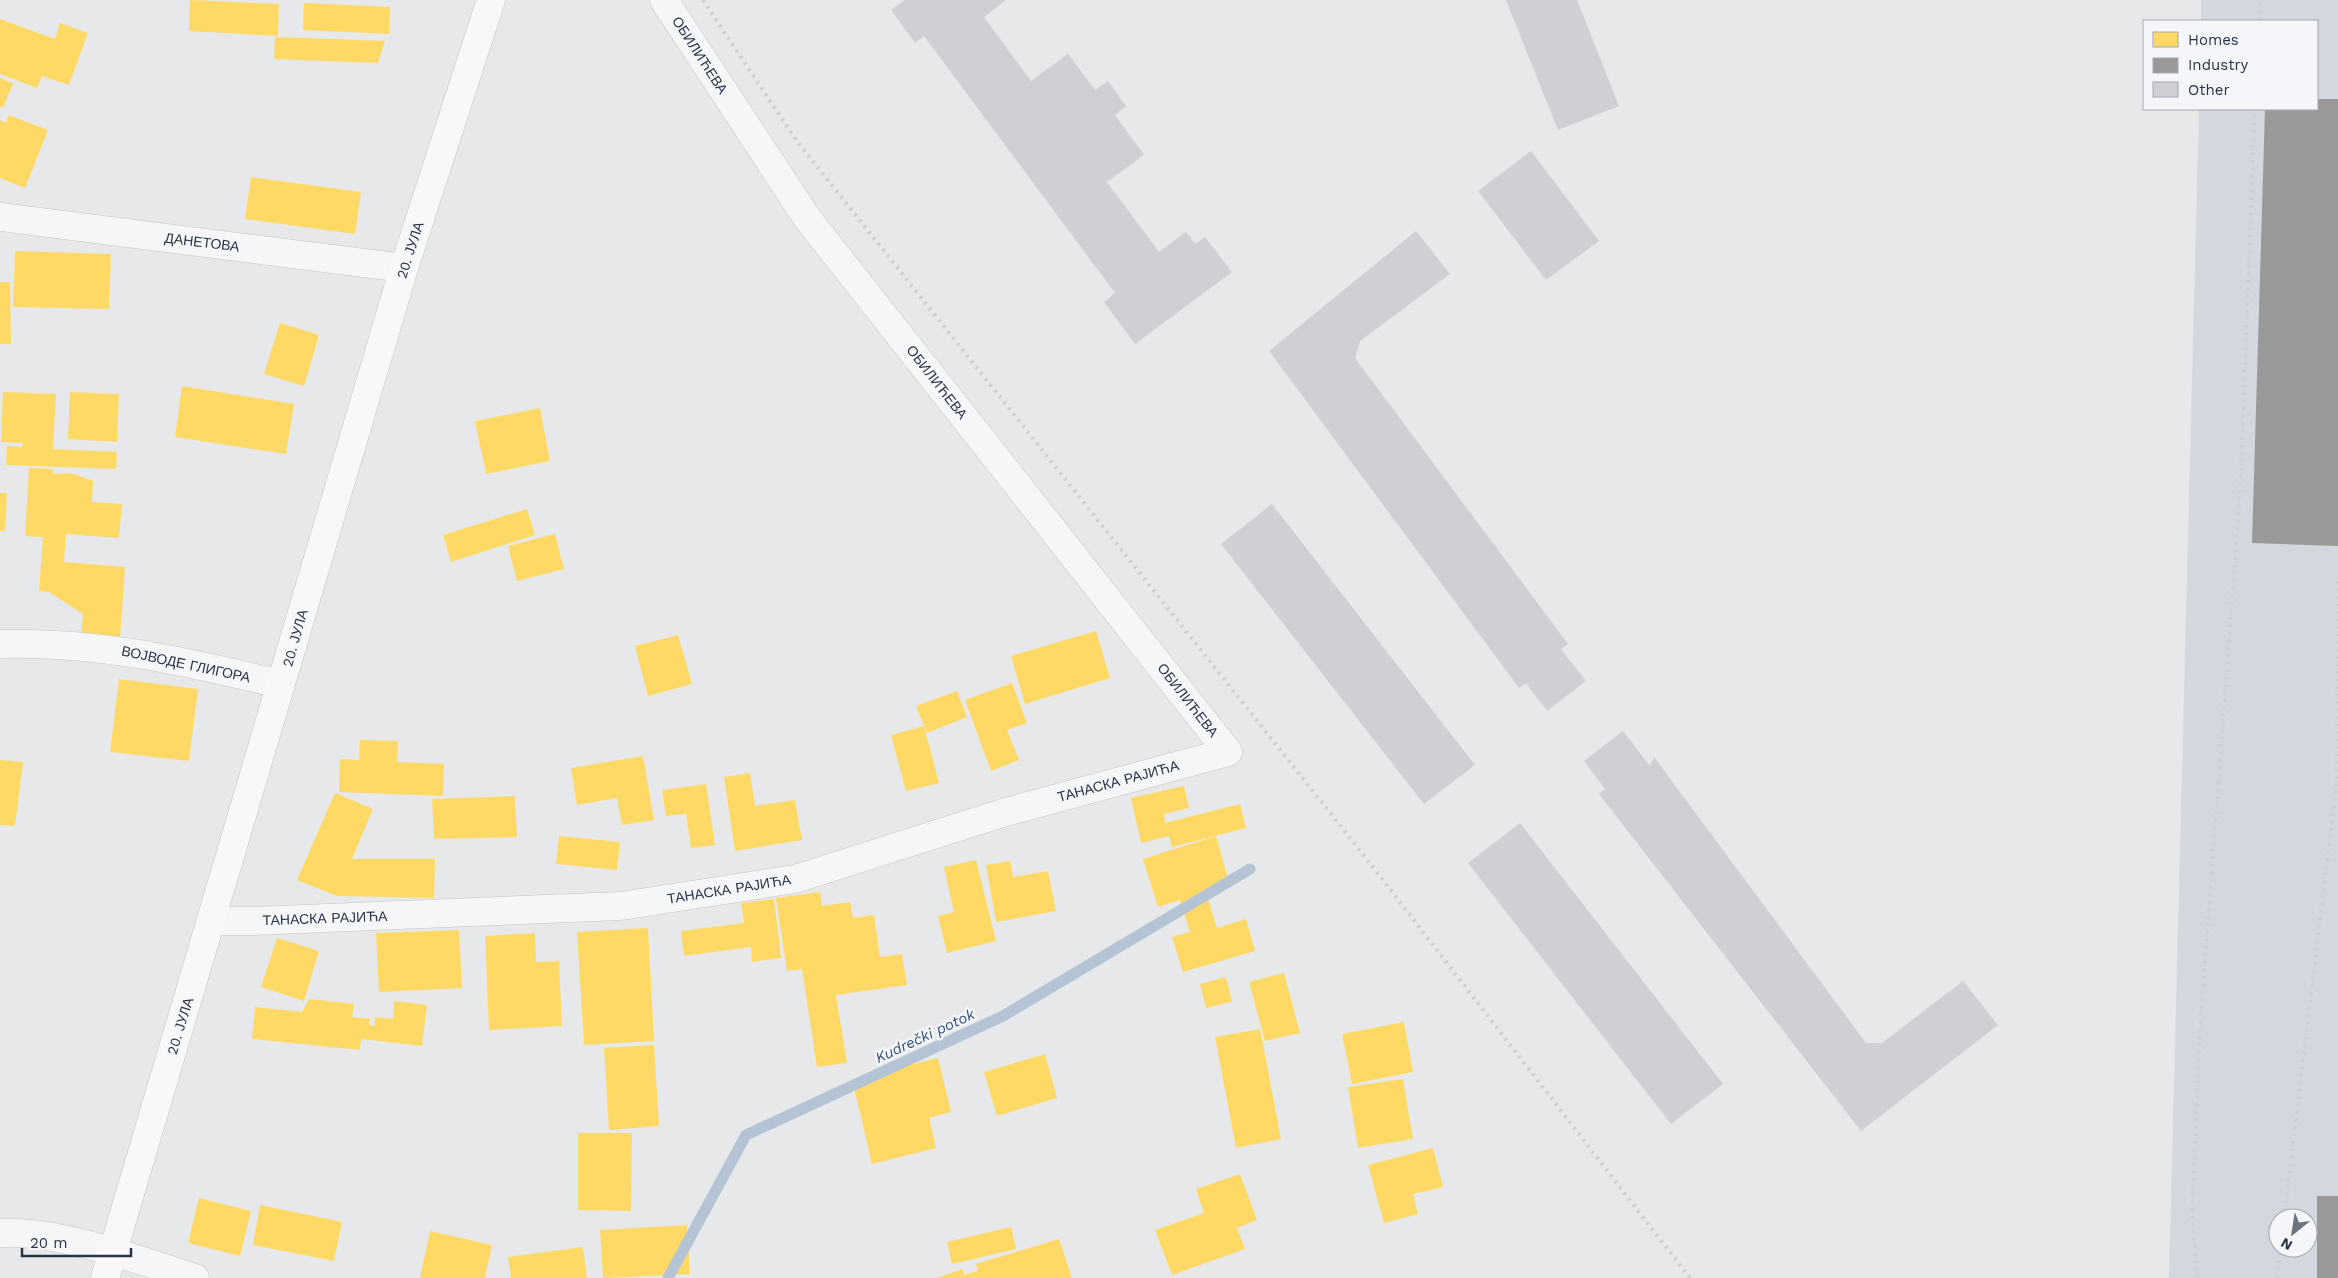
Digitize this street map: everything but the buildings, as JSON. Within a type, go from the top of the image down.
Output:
[{"type":"main road","name":"20. ЈУЛА","points":[[108,1265],[404,268],[491,0]]},
{"type":"street","name":"ОБИЛИЋЕВА","points":[[664,0],[807,218],[1228,752]]},
{"type":"street","name":"ДАНЕТОВА","points":[[0,217],[404,268]]},
{"type":"street","name":"ВОЈВОДЕ ГЛИГОРА","points":[[0,644],[74,646],[140,653],[281,684]]},
{"type":"street","name":"ТАНАСКА РАЈИЋА","points":[[211,921],[254,922],[621,906],[795,879],[1006,812],[1228,752]]},
{"type":"street","points":[[0,1233],[21,1232],[108,1265],[195,1278]]},
{"type":"shaded area","points":[[2201,0],[2338,0],[2338,1278],[2169,1278],[2199,110],[2318,110],[2318,20],[2201,20]]},
{"type":"waterway","name":"Kudrečki potok","points":[[668,1278],[746,1135],[1003,1016],[1250,869]]},
{"type":"railway","points":[[703,0],[796,140],[1366,858],[1690,1278]]},
{"type":"railway","points":[[2259,20],[2260,0]]},
{"type":"railway","points":[[2197,1278],[2192,1212],[2201,1017],[2240,492],[2255,110]]},
{"type":"railway","points":[[2285,1208],[2337,780],[2338,576]]},
{"type":"railway","points":[[2277,1278],[2279,1258]]}]
